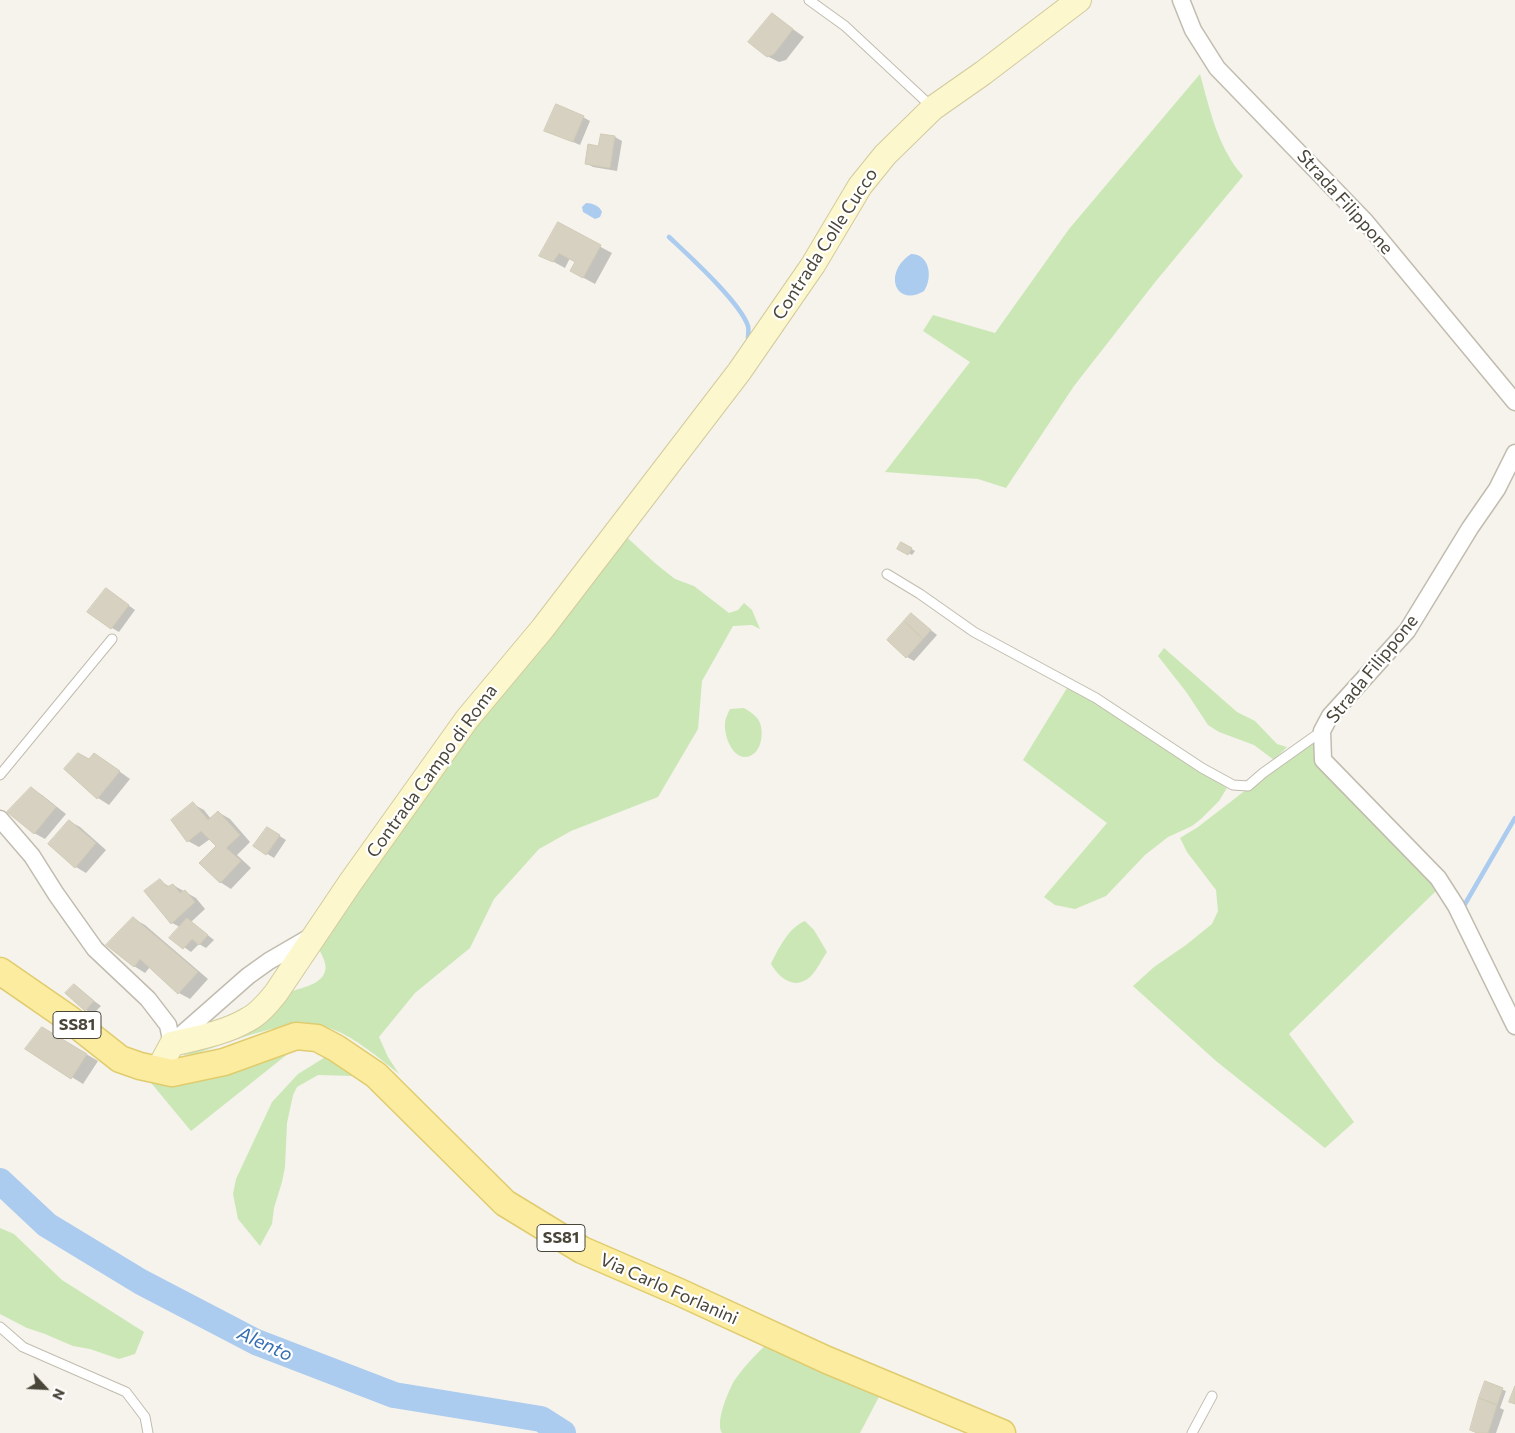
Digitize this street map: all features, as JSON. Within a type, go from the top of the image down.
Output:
[{"type":"main road","name":"SS81","points":[[0,971],[68,1018],[120,1058],[158,1070]]},
{"type":"main road","name":"Via Carlo Forlanini","points":[[158,1070],[172,1073],[192,1070],[224,1062],[296,1036],[317,1038],[336,1048],[376,1075],[505,1203],[582,1250],[680,1292],[828,1360],[1002,1433]]},
{"type":"street","name":"Contrada Colle Cucco","points":[[671,461],[738,372],[813,266],[860,186],[885,155],[933,108],[1079,0]]},
{"type":"street","name":"Strada Filippone","points":[[1181,0],[1193,30],[1217,68],[1365,221],[1515,402]]},
{"type":"street","name":"Strada Filippone","points":[[1515,453],[1497,489],[1470,528],[1407,631],[1330,716],[1322,731],[1324,760],[1438,878],[1456,906],[1515,1026]]},
{"type":"street","name":"Contrada Campo di Roma","points":[[172,1044],[200,1038],[248,1020],[263,1008],[276,993],[350,883],[466,719],[543,628],[671,461]]},
{"type":"street","points":[[0,819],[32,856],[95,949],[153,1005],[168,1025],[172,1044]]},
{"type":"street","points":[[158,1070],[172,1044],[248,976],[269,961],[318,932]]},
{"type":"lane","points":[[809,0],[844,26],[933,108]]},
{"type":"lane","points":[[887,574],[920,594],[974,632],[1096,698],[1202,768],[1233,785],[1248,786],[1322,731]]},
{"type":"lane","points":[[0,775],[112,639]]},
{"type":"lane","points":[[0,1327],[23,1347],[126,1392],[145,1417],[148,1433]]},
{"type":"lane","points":[[1192,1433],[1212,1396]]},
{"type":"green space","points":[[1200,74],[1212,119],[1225,150],[1243,176],[1156,281],[1074,386],[1006,488],[978,479],[885,472],[970,362],[923,331],[933,315],[995,333],[1069,229]]},
{"type":"green space","points":[[621,532],[675,579],[694,586],[729,613],[738,610],[744,603],[752,610],[760,629],[752,625],[733,626],[702,681],[698,729],[658,797],[571,831],[539,849],[494,899],[470,948],[415,993],[379,1037],[388,1057],[399,1074],[350,1038],[332,1029],[316,1025],[281,1027],[263,1031],[194,1054],[184,1055],[183,1052],[260,1007],[287,993],[313,984],[321,978],[326,967],[317,945],[327,928],[331,935],[337,917],[383,845]]},
{"type":"green space","points":[[1164,648],[1237,712],[1255,721],[1277,744],[1287,747],[1274,760],[1254,745],[1219,732],[1208,725],[1187,693],[1158,656]]},
{"type":"green space","points":[[1067,688],[1081,693],[1227,788],[1219,801],[1201,819],[1192,826],[1168,837],[1145,855],[1106,896],[1075,909],[1055,905],[1044,897],[1107,823],[1023,760]]},
{"type":"green space","points":[[744,708],[760,722],[762,733],[758,749],[750,756],[744,757],[734,752],[731,747],[726,735],[725,724],[730,709]]},
{"type":"green space","points":[[1313,743],[1320,757],[1438,889],[1289,1034],[1354,1122],[1325,1148],[1216,1061],[1133,986],[1154,967],[1212,924],[1218,911],[1216,890],[1187,852],[1180,838],[1198,827],[1273,769]]},
{"type":"green space","points":[[805,921],[814,930],[827,952],[811,976],[799,983],[794,983],[783,978],[771,964],[789,933]]},
{"type":"green space","points":[[304,1041],[319,1042],[335,1051],[313,1045],[294,1049],[191,1131],[147,1078],[152,1072],[186,1075],[260,1051]]},
{"type":"green space","points":[[335,1051],[394,1099],[442,1152],[370,1084],[354,1076],[318,1075],[297,1087],[293,1095],[287,1123],[285,1167],[282,1182],[274,1208],[272,1224],[260,1246],[238,1219],[233,1194],[236,1179],[272,1102],[298,1074]]},
{"type":"green space","points":[[0,1228],[14,1234],[62,1280],[144,1332],[135,1354],[119,1359],[90,1349],[73,1346],[27,1328],[0,1314]]},
{"type":"green space","points":[[771,1341],[882,1391],[860,1433],[722,1433],[720,1428],[721,1415],[734,1381],[761,1349]]},
{"type":"water","points":[[586,203],[600,208],[602,212],[600,217],[595,219],[583,212],[582,207]]},
{"type":"water","points":[[911,254],[917,255],[926,262],[929,274],[924,291],[914,295],[906,295],[900,292],[896,286],[895,279],[897,270],[902,262]]},
{"type":"building","points":[[772,13],[793,29],[774,54],[767,57],[748,42]]},
{"type":"building","points":[[556,104],[584,116],[573,142],[544,131]]},
{"type":"building","points":[[601,134],[615,136],[610,168],[585,164],[588,144],[598,146]]},
{"type":"building","points":[[558,222],[601,245],[583,278],[570,271],[575,262],[559,253],[553,262],[539,256]]},
{"type":"building","points":[[901,542],[912,548],[908,555],[897,549]]},
{"type":"building","points":[[106,588],[129,605],[111,629],[87,612]]},
{"type":"building","points":[[911,613],[931,630],[923,639],[904,621]]},
{"type":"building","points":[[904,621],[923,639],[906,658],[887,640]]},
{"type":"building","points":[[78,753],[89,759],[94,753],[120,771],[97,799],[64,769]]},
{"type":"building","points":[[31,787],[56,807],[34,834],[7,812]]},
{"type":"building","points":[[193,802],[208,820],[218,811],[240,835],[226,848],[241,861],[220,883],[199,863],[216,846],[201,831],[187,842],[171,820]]},
{"type":"building","points":[[69,820],[96,843],[75,868],[48,844]]},
{"type":"building","points":[[267,827],[280,835],[266,855],[253,846]]},
{"type":"building","points":[[160,879],[167,887],[173,884],[180,893],[185,890],[195,902],[171,924],[144,891]]},
{"type":"building","points":[[133,917],[198,972],[178,994],[140,959],[134,967],[106,945]]},
{"type":"building","points":[[187,918],[208,935],[199,945],[192,939],[183,949],[169,938]]},
{"type":"building","points":[[74,984],[94,1001],[85,1011],[65,993]]},
{"type":"building","points":[[42,1027],[87,1054],[71,1079],[25,1049]]},
{"type":"building","points":[[1485,1381],[1503,1388],[1497,1405],[1479,1398]]},
{"type":"building","points":[[1515,1386],[1515,1404],[1509,1402]]},
{"type":"building","points":[[1479,1398],[1497,1405],[1488,1433],[1477,1433],[1470,1430]]},
{"type":"waterway","points":[[669,237],[713,279],[735,304],[748,326],[748,338]]},
{"type":"waterway","points":[[1465,904],[1515,818]]},
{"type":"waterway","name":"Alento","points":[[0,1181],[47,1225],[141,1282],[256,1342],[394,1395],[541,1419],[563,1433]]}]
